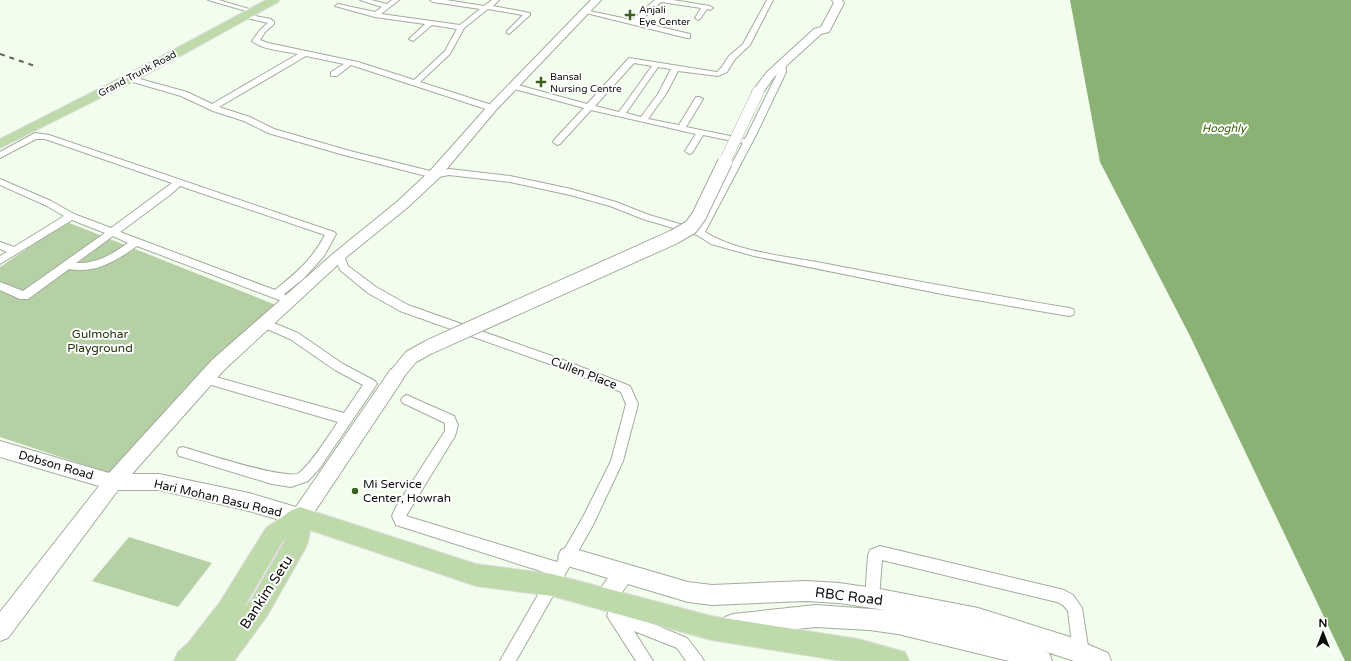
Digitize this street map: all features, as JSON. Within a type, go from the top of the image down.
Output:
[{"type":"main road","name":"Grand Trunk Road","points":[[0,144],[129,78],[274,0]]},
{"type":"main road","points":[[0,630],[113,482],[218,365],[339,256],[403,204],[434,175],[492,108],[596,0]]},
{"type":"main road","points":[[818,31],[815,28],[831,0]]},
{"type":"main road","points":[[837,0],[839,2],[825,30],[818,31],[781,64],[770,75],[758,92],[699,216],[691,227],[674,237],[429,347],[411,357],[397,374],[300,517],[476,575],[560,571],[609,608],[711,628],[858,651],[896,661]]},
{"type":"main road","name":"Dobson Road","points":[[0,449],[113,482]]},
{"type":"main road","name":"Hari Mohan Basu Road","points":[[113,482],[159,482],[249,502],[300,517]]},
{"type":"main road","name":"Bankim Setu","points":[[187,661],[197,652],[228,610],[274,535],[300,517]]},
{"type":"main road","name":"Bankim Setu","points":[[218,661],[259,608],[297,542],[300,517]]},
{"type":"main road","name":"RBC Road","points":[[560,571],[624,573],[688,592],[712,595],[806,591],[872,598],[978,619],[1081,653],[1100,661]]},
{"type":"main road","points":[[609,608],[624,573]]},
{"type":"main road","name":"RBC Road","points":[[711,628],[816,616],[869,619],[898,623],[997,646],[1041,661]]},
{"type":"street","points":[[211,0],[268,20],[272,23],[262,32],[256,41],[266,45],[350,63],[415,82],[492,108]]},
{"type":"street","points":[[363,0],[388,6]]},
{"type":"street","points":[[377,14],[396,0]]},
{"type":"street","points":[[433,0],[528,14],[509,32]]},
{"type":"street","points":[[415,82],[445,58],[456,42],[461,27],[496,0]]},
{"type":"street","points":[[633,23],[660,0],[708,8],[698,18]]},
{"type":"street","points":[[557,142],[632,60],[718,74],[724,70],[732,58],[746,45],[770,1],[760,0]]},
{"type":"street","points":[[338,6],[377,14],[375,15],[461,27]]},
{"type":"street","points":[[585,12],[687,36]]},
{"type":"street","points":[[413,39],[430,23]]},
{"type":"street","points":[[213,107],[305,53]]},
{"type":"street","points":[[334,74],[350,63]]},
{"type":"street","points":[[700,233],[759,123],[782,72],[781,64]]},
{"type":"street","points":[[621,115],[656,65]]},
{"type":"street","points":[[643,120],[662,94],[676,68]]},
{"type":"street","points":[[129,78],[184,94],[213,107],[247,119],[271,131],[347,153],[434,175],[449,172],[510,179],[571,192],[613,204],[660,222],[700,233],[714,242],[823,268],[1069,312]]},
{"type":"street","points":[[514,86],[621,115],[748,142]]},
{"type":"street","points":[[682,128],[699,99]]},
{"type":"street","points":[[689,151],[701,132]]},
{"type":"street","points":[[0,155],[35,136],[46,137],[331,234],[320,254],[299,276],[277,294]]},
{"type":"street","points":[[0,182],[48,203],[71,216],[215,273],[277,294],[290,300]]},
{"type":"street","points":[[0,286],[24,296],[114,232],[167,193],[178,183]]},
{"type":"street","points":[[0,261],[71,216]]},
{"type":"street","points":[[68,265],[77,268],[97,265],[112,259],[136,242]]},
{"type":"street","points":[[0,245],[14,251]]},
{"type":"street","name":"Cullen Place","points":[[339,256],[344,268],[372,290],[404,308],[562,364],[626,389],[632,404],[617,461],[588,521],[508,661]]},
{"type":"street","points":[[183,452],[272,478],[296,480],[303,476],[314,465],[371,384],[340,367],[294,336],[264,323]]},
{"type":"street","points":[[205,379],[346,419]]},
{"type":"street","points":[[407,400],[450,420],[452,425],[451,432],[401,511],[399,516],[401,521],[560,571]]},
{"type":"street","points":[[872,598],[876,555],[880,553],[1060,595],[1068,600],[1075,608],[1081,653]]},
{"type":"street","points":[[609,608],[645,661]]},
{"type":"street","points":[[609,608],[682,643],[696,661]]},
{"type":"green space","name":"Gulmohar Playground","points":[[67,222],[276,305],[109,473],[0,437],[0,267]]},
{"type":"green space","points":[[129,537],[212,563],[178,607],[92,581]]},
{"type":"water","name":"Hooghly","points":[[1070,0],[1351,0],[1351,661],[1345,661],[1190,336],[1100,162]]},
{"type":"railway","points":[[0,54],[38,67]]},
{"type":"place","name":"Anjali Eye Center","points":[[630,15]]},
{"type":"place","name":"Bansal Nursing Centre","points":[[541,82]]},
{"type":"place","name":"Mi Service Center, Howrah","points":[[355,491]]}]
